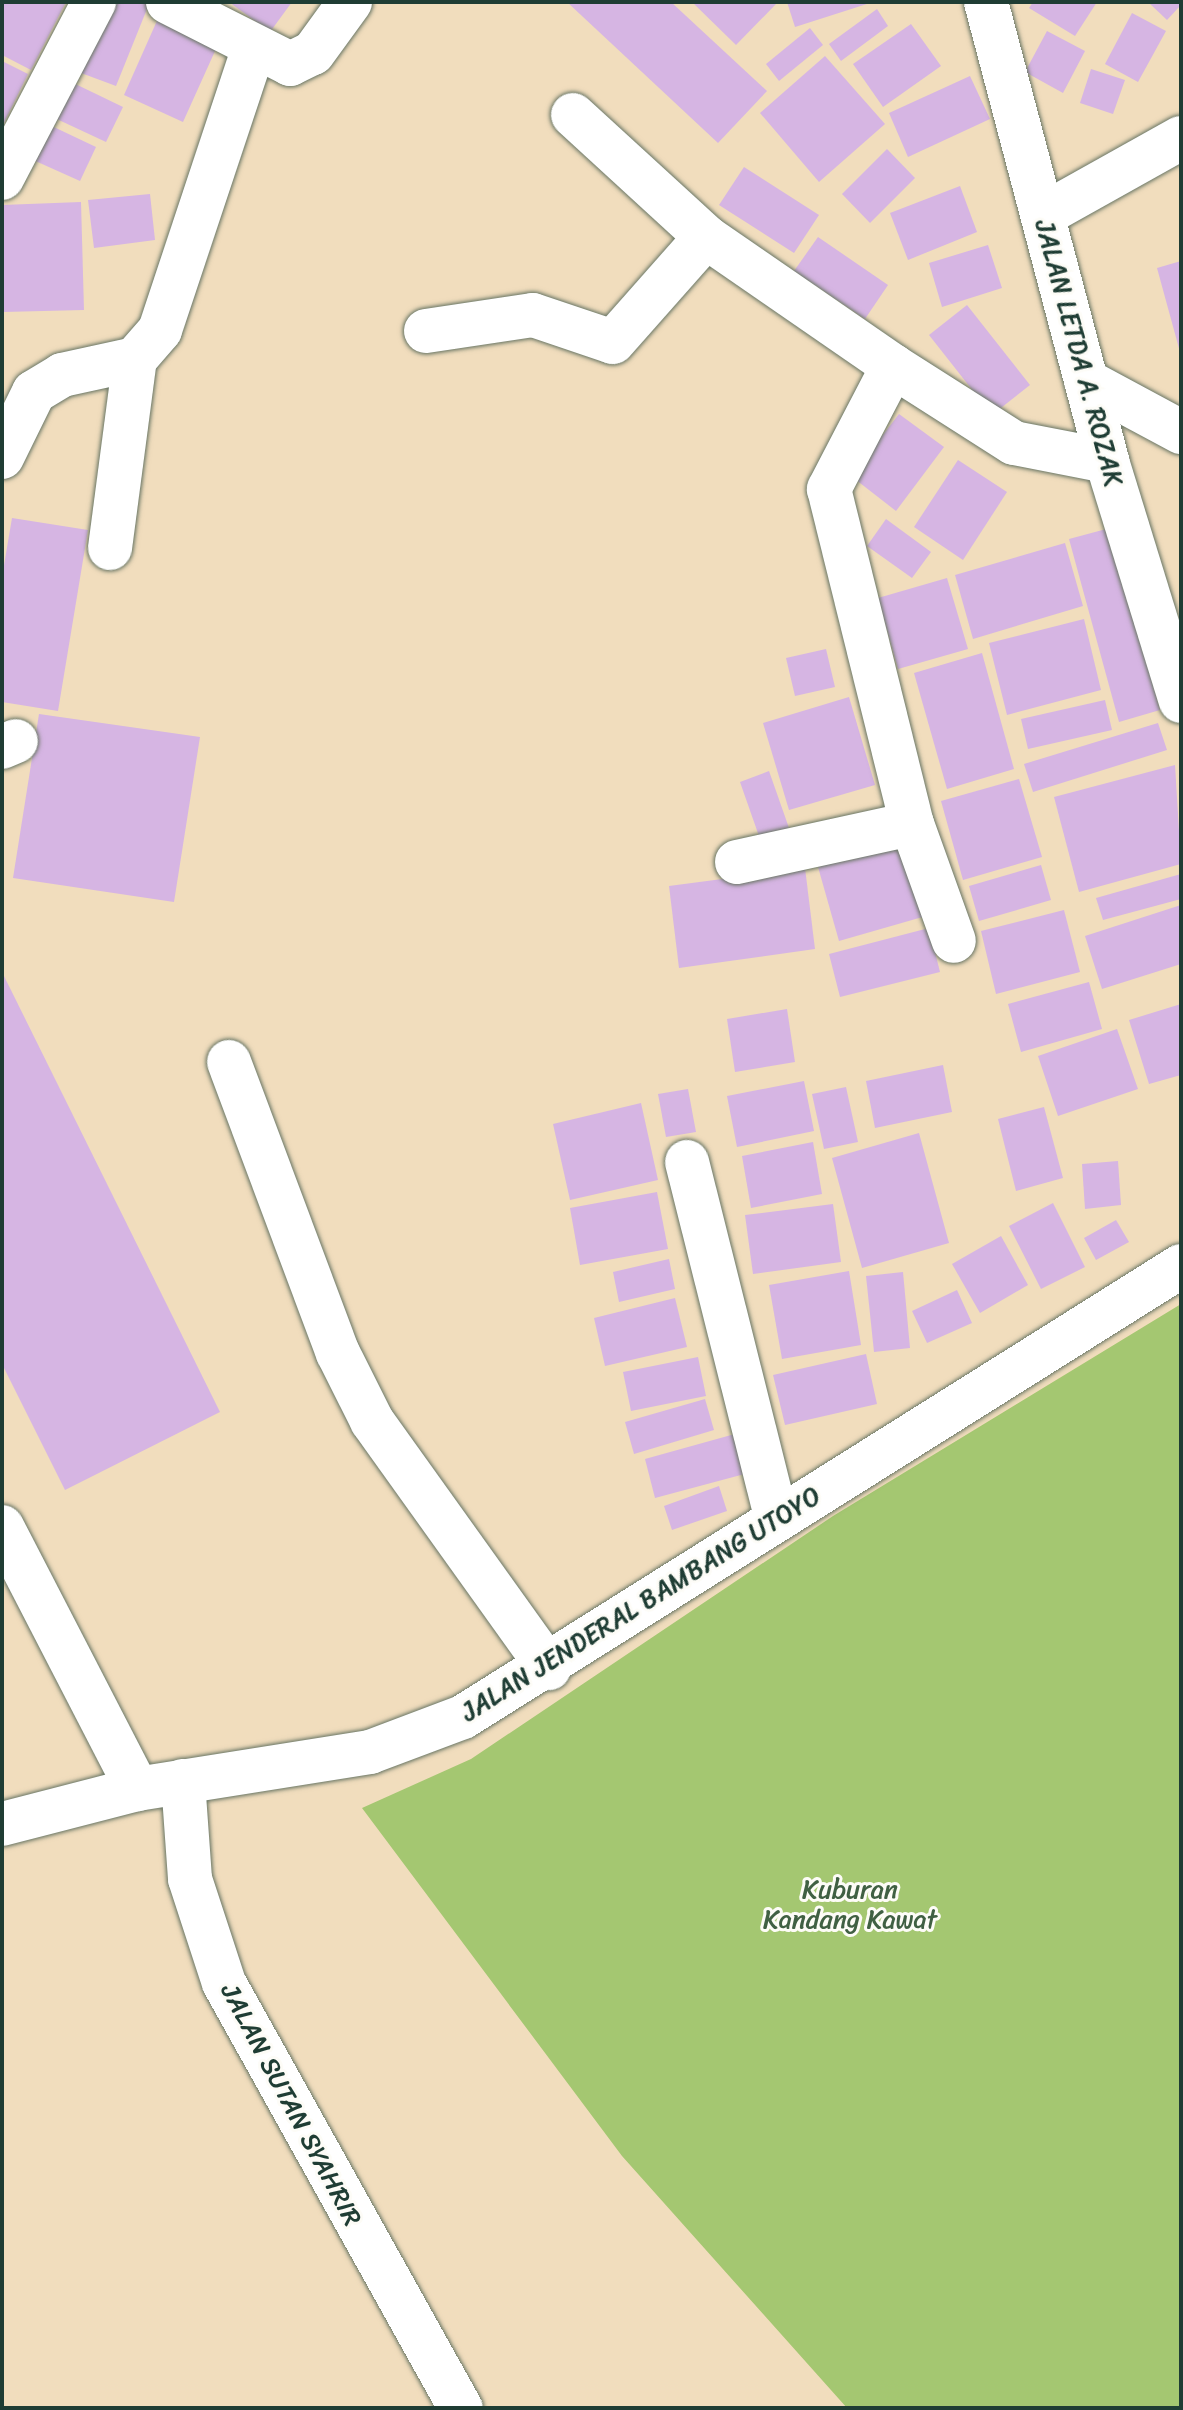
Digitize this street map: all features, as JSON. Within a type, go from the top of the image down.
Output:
[{"type":"street","points":[[2,178],[94,2]]},
{"type":"street","points":[[168,2],[253,51],[297,62],[313,53],[350,2]]},
{"type":"street","name":"JALAN LETDA A. ROZAK","points":[[986,2],[1107,461],[1181,701]]},
{"type":"street","points":[[110,548],[135,359],[160,330],[253,51]]},
{"type":"street","points":[[573,115],[706,237],[893,366],[1014,443],[1107,461]]},
{"type":"street","points":[[1043,215],[1181,138]]},
{"type":"street","points":[[426,331],[533,315],[613,342],[706,237]]},
{"type":"street","points":[[2,457],[34,392],[62,375],[135,359]]},
{"type":"street","points":[[893,366],[829,489],[912,824],[954,941]]},
{"type":"street","points":[[1086,381],[1181,432]]},
{"type":"street","points":[[737,862],[912,824]]},
{"type":"street","points":[[229,1062],[338,1353],[372,1421],[549,1668]]},
{"type":"street","points":[[687,1162],[777,1519]]},
{"type":"street","name":"JALAN JENDERAL BAMBANG UTOYO","points":[[2,1824],[137,1789],[370,1752],[463,1717],[549,1668],[777,1519],[1181,1266]]},
{"type":"street","points":[[2,1527],[137,1789]]},
{"type":"street","name":"JALAN SUTAN SYAHRIR","points":[[183,1781],[190,1879],[224,1983],[461,2408]]},
{"type":"green space","name":"Kuburan Kandang Kawat","points":[[1181,1304],[1181,2408],[847,2408],[622,2156],[362,1808],[471,1759],[833,1516]]},
{"type":"building","points":[[2,2],[66,2],[31,70],[2,55]]},
{"type":"building","points":[[100,2],[149,4],[116,86],[73,70]]},
{"type":"building","points":[[229,2],[292,2],[270,32]]},
{"type":"building","points":[[567,2],[671,2],[767,91],[718,143]]},
{"type":"building","points":[[692,2],[778,2],[736,45]]},
{"type":"building","points":[[787,2],[870,2],[870,3],[795,27]]},
{"type":"building","points":[[1033,2],[1097,2],[1075,36],[1029,8]]},
{"type":"building","points":[[1148,2],[1181,2],[1181,5],[1167,20]]},
{"type":"building","points":[[877,9],[888,26],[841,61],[829,44]]},
{"type":"building","points":[[1132,13],[1166,31],[1138,82],[1105,64]]},
{"type":"building","points":[[160,14],[220,40],[183,122],[124,95]]},
{"type":"building","points":[[911,24],[941,66],[883,107],[853,64]]},
{"type":"building","points":[[810,28],[823,45],[779,81],[766,64]]},
{"type":"building","points":[[1047,31],[1085,51],[1063,93],[1025,72]]},
{"type":"building","points":[[825,56],[885,124],[819,182],[760,113]]},
{"type":"building","points":[[2,61],[28,74],[2,127]]},
{"type":"building","points":[[1091,69],[1125,80],[1113,114],[1080,103]]},
{"type":"building","points":[[970,76],[990,119],[908,157],[889,113]]},
{"type":"building","points":[[63,78],[123,107],[106,142],[46,114]]},
{"type":"building","points":[[39,120],[96,147],[80,181],[22,155]]},
{"type":"building","points":[[887,149],[915,178],[870,223],[842,194]]},
{"type":"building","points":[[744,167],[819,215],[794,253],[719,205]]},
{"type":"building","points":[[960,186],[977,232],[908,260],[890,213]]},
{"type":"building","points":[[150,194],[155,240],[94,248],[88,200]]},
{"type":"building","points":[[81,202],[84,310],[3,312],[2,205]]},
{"type":"building","points":[[818,237],[888,285],[865,319],[794,271]]},
{"type":"building","points":[[988,245],[1002,288],[942,307],[929,263]]},
{"type":"building","points":[[1181,261],[1181,352],[1180,352],[1157,268]]},
{"type":"building","points":[[967,305],[1030,385],[992,415],[929,335]]},
{"type":"building","points":[[899,414],[944,447],[896,511],[851,476]]},
{"type":"building","points":[[958,460],[1007,492],[963,560],[914,527]]},
{"type":"building","points":[[12,518],[88,530],[58,711],[2,702],[2,577]]},
{"type":"building","points":[[886,519],[931,552],[912,578],[867,546]]},
{"type":"building","points":[[1110,528],[1160,710],[1119,722],[1069,539]]},
{"type":"building","points":[[1065,543],[1083,606],[973,639],[955,575]]},
{"type":"building","points":[[947,578],[968,649],[898,669],[878,598]]},
{"type":"building","points":[[1084,619],[1101,690],[1007,715],[989,643]]},
{"type":"building","points":[[826,649],[835,687],[795,696],[786,658]]},
{"type":"building","points":[[982,653],[1014,769],[947,789],[914,673]]},
{"type":"building","points":[[849,697],[875,785],[789,810],[763,723]]},
{"type":"building","points":[[1105,700],[1112,730],[1028,749],[1021,719]]},
{"type":"building","points":[[39,714],[200,737],[174,902],[13,878]]},
{"type":"building","points":[[1158,723],[1167,750],[1033,792],[1024,764]]},
{"type":"building","points":[[1175,765],[1181,864],[1079,892],[1054,797]]},
{"type":"building","points":[[769,771],[789,828],[760,839],[740,782]]},
{"type":"building","points":[[1019,779],[1042,857],[963,880],[941,801]]},
{"type":"building","points":[[905,842],[926,916],[839,941],[818,867]]},
{"type":"building","points":[[1041,865],[1051,900],[979,921],[969,886]]},
{"type":"building","points":[[805,868],[815,949],[679,968],[669,886]]},
{"type":"building","points":[[1181,874],[1181,899],[1103,920],[1096,898]]},
{"type":"building","points":[[1181,905],[1181,964],[1102,989],[1085,936]]},
{"type":"building","points":[[1064,910],[1080,972],[996,994],[981,931]]},
{"type":"building","points":[[929,928],[940,972],[840,997],[829,954]]},
{"type":"building","points":[[2,972],[220,1412],[65,1490],[2,1364]]},
{"type":"building","points":[[1089,982],[1102,1029],[1021,1052],[1008,1004]]},
{"type":"building","points":[[1181,1004],[1181,1075],[1149,1084],[1129,1020]]},
{"type":"building","points":[[787,1009],[795,1062],[735,1072],[727,1019]]},
{"type":"building","points":[[1117,1029],[1138,1089],[1058,1116],[1038,1056]]},
{"type":"building","points":[[943,1065],[952,1112],[875,1128],[866,1081]]},
{"type":"building","points":[[804,1081],[814,1131],[737,1147],[727,1096]]},
{"type":"building","points":[[846,1087],[858,1142],[824,1149],[812,1094]]},
{"type":"building","points":[[688,1089],[696,1132],[666,1137],[658,1094]]},
{"type":"building","points":[[641,1103],[658,1180],[570,1200],[553,1124]]},
{"type":"building","points":[[1044,1107],[1063,1178],[1016,1191],[998,1119]]},
{"type":"building","points":[[919,1133],[949,1243],[862,1268],[832,1158]]},
{"type":"building","points":[[813,1142],[822,1194],[751,1208],[742,1156]]},
{"type":"building","points":[[1118,1161],[1121,1205],[1085,1209],[1082,1164]]},
{"type":"building","points":[[657,1192],[668,1249],[580,1265],[570,1208]]},
{"type":"building","points":[[1053,1203],[1085,1267],[1041,1289],[1009,1226]]},
{"type":"building","points":[[833,1204],[841,1262],[753,1274],[745,1215]]},
{"type":"building","points":[[1116,1220],[1129,1242],[1096,1260],[1084,1238]]},
{"type":"building","points":[[1001,1236],[1028,1285],[980,1313],[952,1264]]},
{"type":"building","points":[[669,1259],[675,1289],[619,1302],[613,1272]]},
{"type":"building","points":[[849,1271],[861,1345],[782,1359],[769,1285]]},
{"type":"building","points":[[903,1272],[910,1348],[874,1352],[866,1276]]},
{"type":"building","points":[[957,1290],[972,1323],[927,1343],[912,1311]]},
{"type":"building","points":[[675,1298],[687,1347],[605,1366],[594,1318]]},
{"type":"building","points":[[866,1354],[877,1404],[785,1425],[773,1375]]},
{"type":"building","points":[[698,1357],[706,1396],[631,1411],[623,1372]]},
{"type":"building","points":[[705,1399],[714,1430],[634,1454],[625,1422]]},
{"type":"building","points":[[742,1432],[752,1472],[655,1498],[645,1459]]},
{"type":"building","points":[[719,1486],[727,1511],[672,1530],[664,1506]]}]
